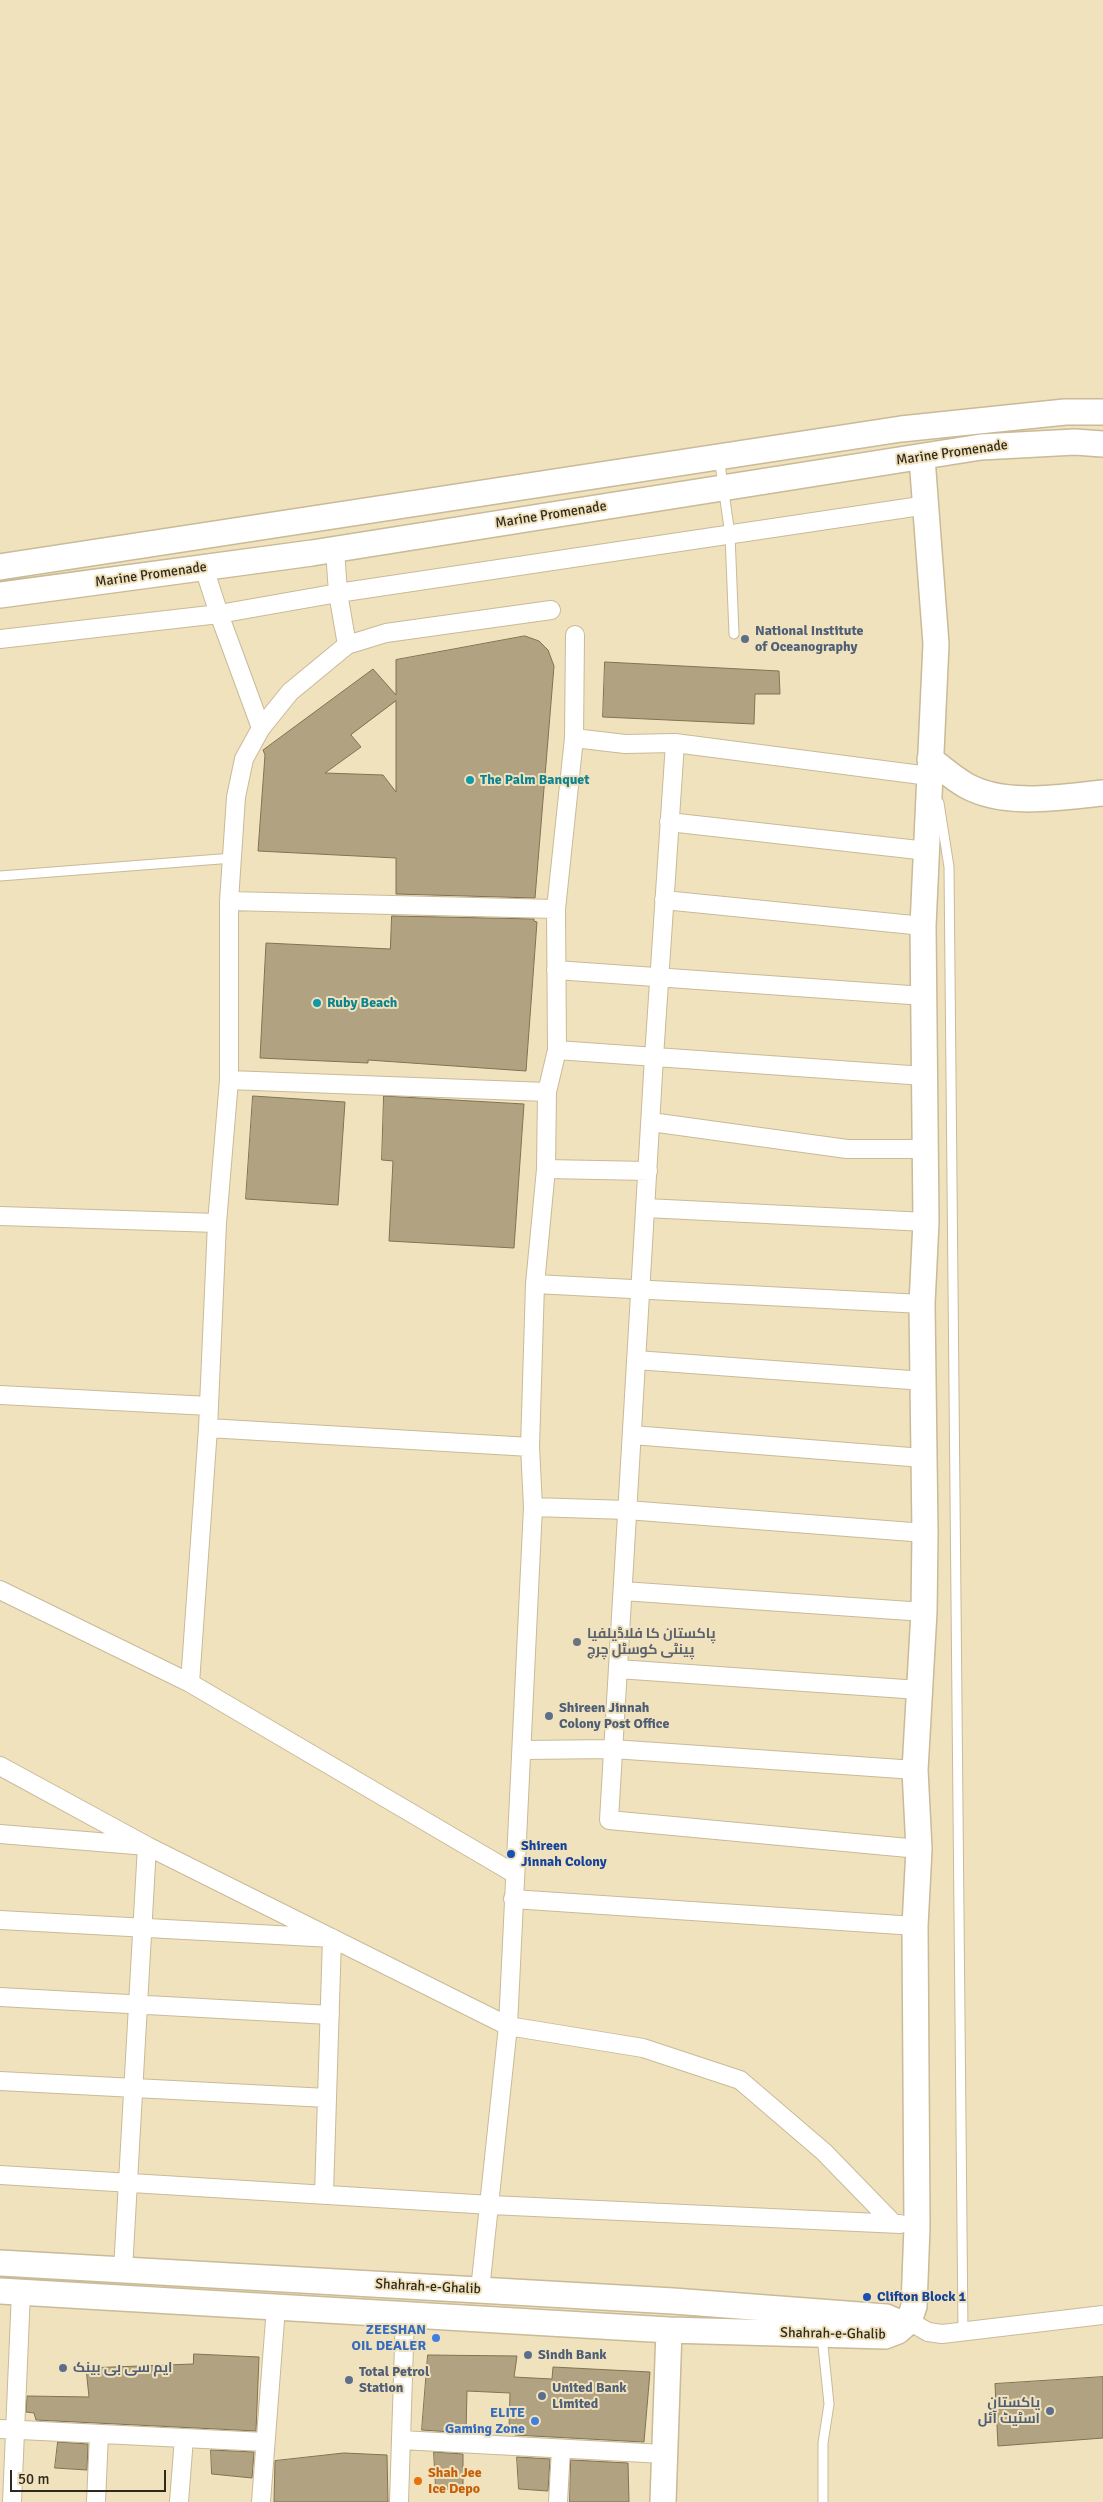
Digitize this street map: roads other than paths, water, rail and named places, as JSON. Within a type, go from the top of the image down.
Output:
[{"type":"main road","name":"Marine Promenade","points":[[0,567],[936,424],[1065,412],[1103,412]]},
{"type":"main road","name":"Marine Promenade","points":[[0,595],[335,550],[922,458],[981,447],[1025,443],[1075,442],[1103,444]]},
{"type":"main road","points":[[907,2323],[914,2306],[917,2227],[915,1926],[919,1849],[915,1770],[924,1612],[925,1534],[922,1304],[926,1222],[923,926],[936,644],[922,458]]},
{"type":"main road","points":[[930,768],[982,792],[1023,800],[1103,793]]},
{"type":"main road","name":"Shahrah-e-Ghalib","points":[[0,2263],[480,2290],[821,2323]]},
{"type":"main road","name":"Shahrah-e-Ghalib","points":[[11,2292],[669,2330],[821,2323],[886,2317],[907,2323]]},
{"type":"main road","points":[[663,2502],[669,2330]]},
{"type":"street","points":[[0,639],[218,614],[338,593],[926,505]]},
{"type":"street","points":[[335,550],[338,593],[347,646]]},
{"type":"street","points":[[204,568],[218,614],[261,728]]},
{"type":"street","points":[[190,1683],[208,1428],[217,1223],[229,1080],[229,901],[236,797],[244,759],[261,728],[290,692],[347,646],[386,633],[551,610]]},
{"type":"street","points":[[480,2290],[491,2205],[508,2026],[533,1507],[530,1447],[535,1284],[546,1169],[547,1092],[557,1050],[556,909],[574,738],[575,635]]},
{"type":"street","points":[[574,738],[625,744],[675,744],[930,768]]},
{"type":"street","points":[[675,744],[668,822],[609,1820],[919,1849]]},
{"type":"street","points":[[668,822],[927,850]]},
{"type":"street","points":[[664,900],[923,926]]},
{"type":"street","points":[[229,901],[556,909]]},
{"type":"street","points":[[556,970],[924,996]]},
{"type":"street","points":[[557,1050],[924,1076]]},
{"type":"street","points":[[229,1080],[547,1092]]},
{"type":"street","points":[[651,1122],[847,1149],[925,1149]]},
{"type":"street","points":[[546,1169],[648,1171]]},
{"type":"street","points":[[646,1208],[926,1222]]},
{"type":"street","points":[[0,1216],[217,1223]]},
{"type":"street","points":[[535,1284],[922,1304]]},
{"type":"street","points":[[636,1360],[924,1381]]},
{"type":"street","points":[[0,1395],[209,1406]]},
{"type":"street","points":[[208,1428],[530,1447]]},
{"type":"street","points":[[632,1435],[923,1458]]},
{"type":"street","points":[[533,1507],[627,1510],[925,1534]]},
{"type":"street","points":[[0,1590],[190,1683],[515,1874]]},
{"type":"street","points":[[623,1591],[924,1612]]},
{"type":"street","points":[[618,1669],[919,1690]]},
{"type":"street","points":[[522,1750],[613,1749],[915,1770]]},
{"type":"street","points":[[0,1766],[147,1846],[508,2026],[643,2048],[740,2080],[824,2152],[893,2223]]},
{"type":"street","points":[[0,1834],[147,1846]]},
{"type":"street","points":[[123,2270],[147,1846]]},
{"type":"street","points":[[513,1898],[915,1926]]},
{"type":"street","points":[[0,1920],[332,1938]]},
{"type":"street","points":[[324,2194],[332,1938]]},
{"type":"street","points":[[0,1998],[330,2015]]},
{"type":"street","points":[[0,2081],[132,2086],[327,2098]]},
{"type":"street","points":[[0,2175],[127,2181],[491,2205],[893,2223],[917,2227]]},
{"type":"street","points":[[11,2292],[8,2429],[12,2502]]},
{"type":"street","points":[[261,2502],[276,2307]]},
{"type":"street","points":[[399,2502],[405,2314]]},
{"type":"street","points":[[907,2323],[928,2332],[942,2334],[1103,2315]]},
{"type":"street","points":[[8,2429],[265,2442]]},
{"type":"street","points":[[96,2502],[99,2434]]},
{"type":"street","points":[[179,2502],[184,2438]]},
{"type":"street","points":[[401,2440],[664,2454]]},
{"type":"street","points":[[558,2502],[560,2449]]},
{"type":"lane","points":[[719,457],[730,535],[734,634]]},
{"type":"lane","points":[[930,768],[949,867],[960,1834],[962,2331]]},
{"type":"lane","points":[[0,876],[233,858]]},
{"type":"lane","points":[[821,2323],[829,2404],[823,2443],[823,2502]]},
{"type":"place","name":"National Institute of Oceanography","points":[[745,639]]},
{"type":"place","name":"The Palm Banquet","points":[[470,780]]},
{"type":"place","name":"Ruby Beach","points":[[317,1003]]},
{"type":"place","name":"پاکستان کا فلاڈیلفیا پینٹی کوسٹل چرچ","points":[[577,1642]]},
{"type":"place","name":"Shireen Jinnah Colony Post Office","points":[[549,1716]]},
{"type":"place","name":"Shireen Jinnah Colony","points":[[511,1854]]},
{"type":"place","name":"Clifton Block 1","points":[[867,2297]]},
{"type":"place","name":"ZEESHAN OIL DEALER","points":[[436,2338]]},
{"type":"place","name":"Sindh Bank","points":[[528,2355]]},
{"type":"place","name":"ایم سی بی بینک","points":[[63,2368]]},
{"type":"place","name":"Total Petrol Station","points":[[349,2380]]},
{"type":"place","name":"United Bank Limited","points":[[542,2396]]},
{"type":"place","name":"پاکستان اسٹیٹ آئل","points":[[1050,2411]]},
{"type":"place","name":"ELITE Gaming Zone","points":[[535,2421]]},
{"type":"place","name":"Shah Jee Ice Depo","points":[[418,2481]]}]
